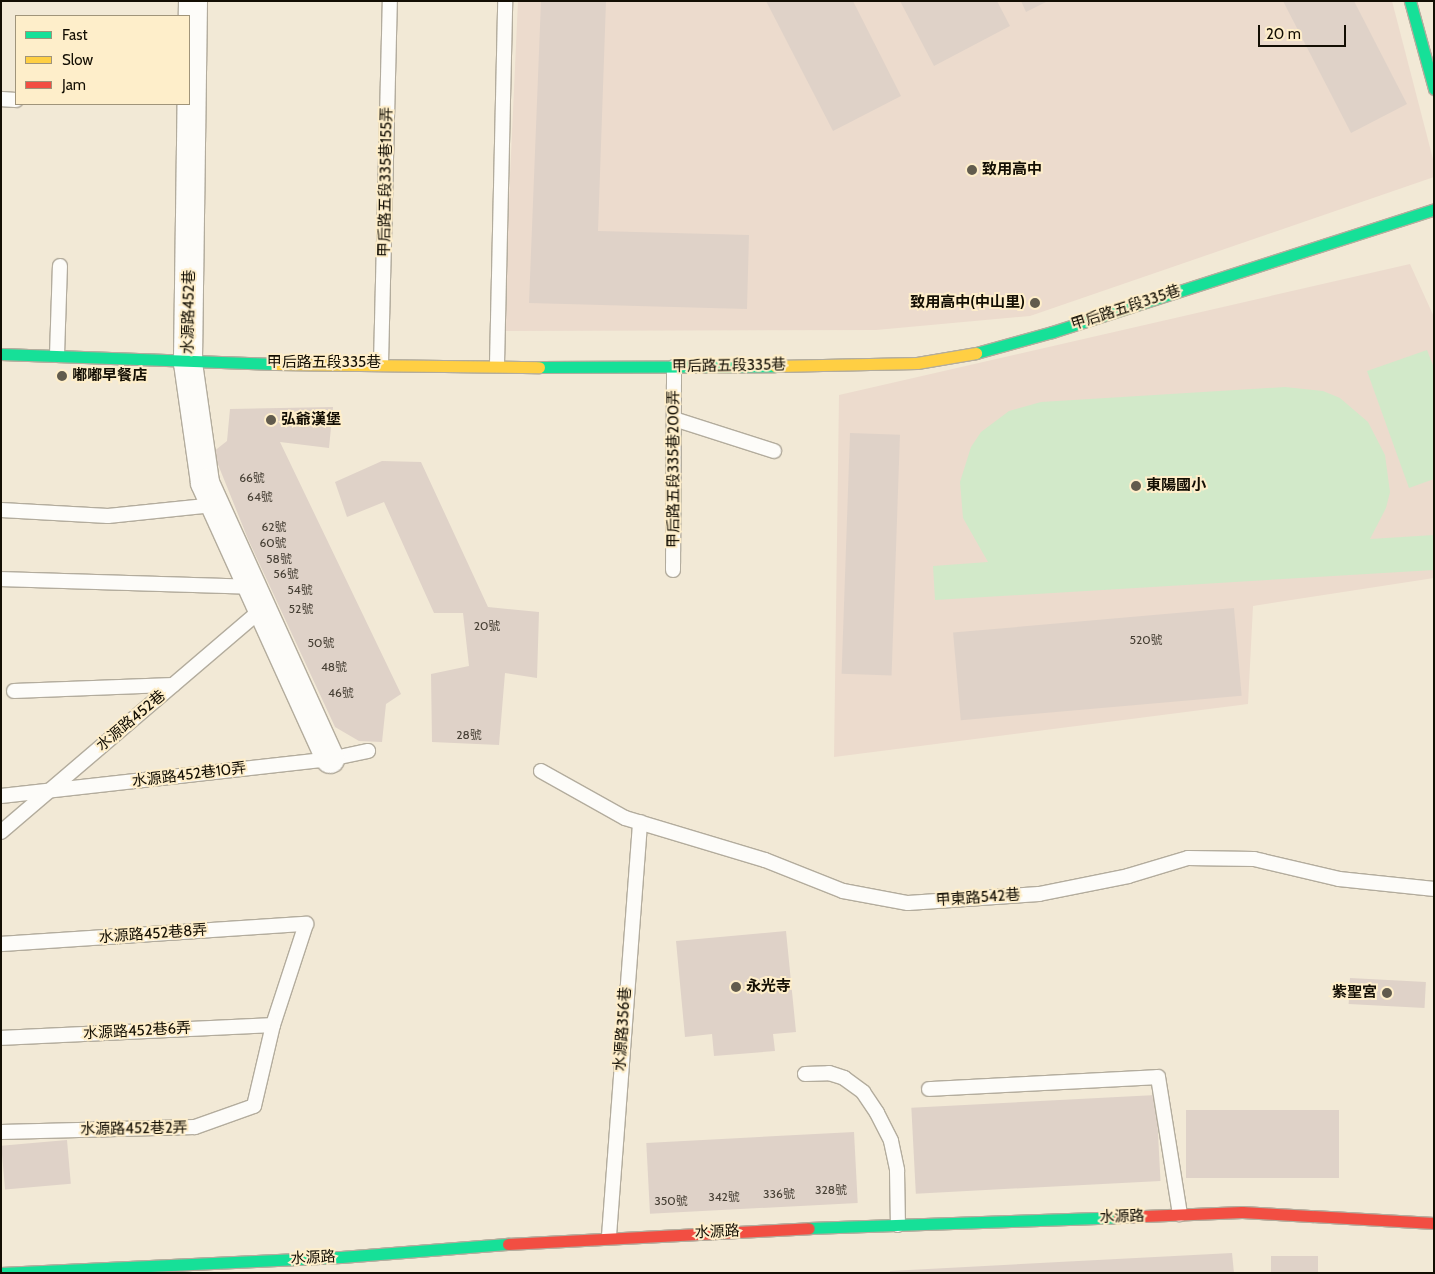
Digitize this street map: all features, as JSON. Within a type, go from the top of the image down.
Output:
[{"type":"street","name":"水源路452巷","points":[[190,104],[193,1]]},
{"type":"street","points":[[1410,1],[1434,89]]},
{"type":"street","name":"水源路452巷","points":[[190,105],[188,363],[205,483],[330,759]]},
{"type":"street","name":"甲后路五段335巷","points":[[1,354],[57,355],[188,363],[382,362],[674,367],[917,363],[985,350],[1434,209]]},
{"type":"street","name":"水源路","points":[[1,1273],[341,1257],[609,1236],[1180,1214],[1242,1212],[1434,1223]]},
{"type":"lane","name":"甲后路五段335巷155弄","points":[[382,362],[390,1]]},
{"type":"lane","points":[[497,364],[505,1]]},
{"type":"lane","points":[[1,99],[15,100]]},
{"type":"lane","points":[[57,355],[60,266]]},
{"type":"lane","name":"甲后路五段335巷200弄","points":[[673,570],[674,367]]},
{"type":"lane","points":[[674,419],[774,451]]},
{"type":"lane","points":[[1,510],[108,516],[215,505]]},
{"type":"lane","points":[[1,579],[256,598]]},
{"type":"lane","name":"水源路452巷","points":[[1,832],[173,685],[256,598]]},
{"type":"lane","points":[[14,691],[173,685]]},
{"type":"lane","name":"水源路452巷10弄","points":[[1,796],[330,759],[368,751]]},
{"type":"lane","name":"甲東路542巷","points":[[541,771],[625,818],[765,860],[843,891],[908,903],[1039,894],[1128,876],[1188,858],[1254,859],[1339,879],[1434,889]]},
{"type":"lane","name":"水源路356巷","points":[[609,1236],[640,822]]},
{"type":"lane","name":"水源路452巷8弄","points":[[1,944],[306,924]]},
{"type":"lane","name":"水源路452巷2弄","points":[[1,1132],[195,1127],[254,1106],[273,1025],[306,924]]},
{"type":"lane","name":"水源路452巷6弄","points":[[1,1038],[273,1025]]},
{"type":"lane","points":[[805,1074],[829,1073],[844,1078],[863,1092],[877,1113],[891,1141],[897,1170],[898,1225]]},
{"type":"lane","points":[[929,1089],[1158,1077],[1180,1214]]},
{"type":"lane","points":[[341,1257],[344,1273]]},
{"type":"shaded area","name":"致用高中","points":[[518,1],[1392,1],[1434,163],[1434,177],[1030,316],[876,330],[503,331]]},
{"type":"shaded area","name":"東陽國小","points":[[1410,264],[1434,317],[1434,578],[1253,606],[1248,704],[834,757],[839,395]]},
{"type":"green space","points":[[1427,350],[1434,368],[1434,479],[1409,488],[1367,371]]},
{"type":"green space","points":[[1285,387],[1323,391],[1340,398],[1368,422],[1385,455],[1390,492],[1386,508],[1370,539],[1434,535],[1434,570],[935,600],[933,566],[988,562],[963,518],[960,482],[971,447],[981,432],[1009,411],[1041,402]]},
{"type":"building","points":[[541,1],[606,1],[598,231],[749,235],[747,309],[529,303]]},
{"type":"building","points":[[766,1],[853,1],[901,96],[833,131]]},
{"type":"building","points":[[900,1],[997,1],[1010,26],[934,66]]},
{"type":"building","points":[[1021,1],[1048,1],[1026,12]]},
{"type":"building","points":[[1283,1],[1354,1],[1407,104],[1351,133]]},
{"type":"building","points":[[333,407],[329,448],[280,442],[401,694],[386,704],[382,742],[359,741],[335,727],[248,539],[213,452],[227,441],[230,409]]},
{"type":"building","points":[[850,433],[900,435],[892,676],[842,674]]},
{"type":"building","points":[[382,461],[421,462],[488,607],[539,612],[537,678],[505,673],[499,745],[432,742],[431,674],[469,666],[463,613],[434,613],[384,502],[347,517],[335,482]]},
{"type":"building","points":[[1234,608],[1242,696],[961,720],[953,633]]},
{"type":"building","name":"永光寺","points":[[786,931],[796,1032],[773,1034],[775,1051],[714,1056],[712,1034],[685,1037],[676,941]]},
{"type":"building","name":"紫聖宮","points":[[1350,978],[1426,982],[1425,1008],[1349,1004]]},
{"type":"building","points":[[1156,1095],[1161,1181],[916,1194],[911,1108]]},
{"type":"building","points":[[1186,1110],[1339,1110],[1339,1178],[1186,1178]]},
{"type":"building","points":[[854,1132],[858,1203],[650,1214],[646,1143]]},
{"type":"building","points":[[67,1140],[71,1184],[5,1190],[1,1146]]},
{"type":"building","points":[[1232,1253],[1234,1273],[890,1273],[890,1271]]},
{"type":"building","points":[[1271,1256],[1318,1256],[1318,1273],[1271,1273]]},
{"type":"traffic: fast","points":[[1410,1],[1434,89]]},
{"type":"traffic: fast","points":[[976,353],[1052,332],[1434,209]]},
{"type":"traffic: fast","points":[[1,354],[276,364]]},
{"type":"traffic: fast","points":[[539,367],[775,366]]},
{"type":"traffic: fast","points":[[809,1228],[1119,1217]]},
{"type":"traffic: fast","points":[[1,1273],[341,1257],[508,1244]]},
{"type":"traffic: slow","points":[[775,366],[917,363],[976,353]]},
{"type":"traffic: slow","points":[[276,364],[539,367]]},
{"type":"traffic: jam","points":[[1119,1217],[1242,1212],[1434,1223]]},
{"type":"traffic: jam","points":[[508,1244],[809,1228]]},
{"type":"place","name":"致用高中","points":[[972,170]]},
{"type":"place","name":"致用高中(中山里)","points":[[1035,303]]},
{"type":"place","name":"嘟嘟早餐店","points":[[62,376]]},
{"type":"place","name":"弘爺漢堡","points":[[271,420]]},
{"type":"place","name":"東陽國小","points":[[1136,486]]},
{"type":"place","name":"永光寺","points":[[736,987]]},
{"type":"place","name":"紫聖宮","points":[[1387,993]]}]
